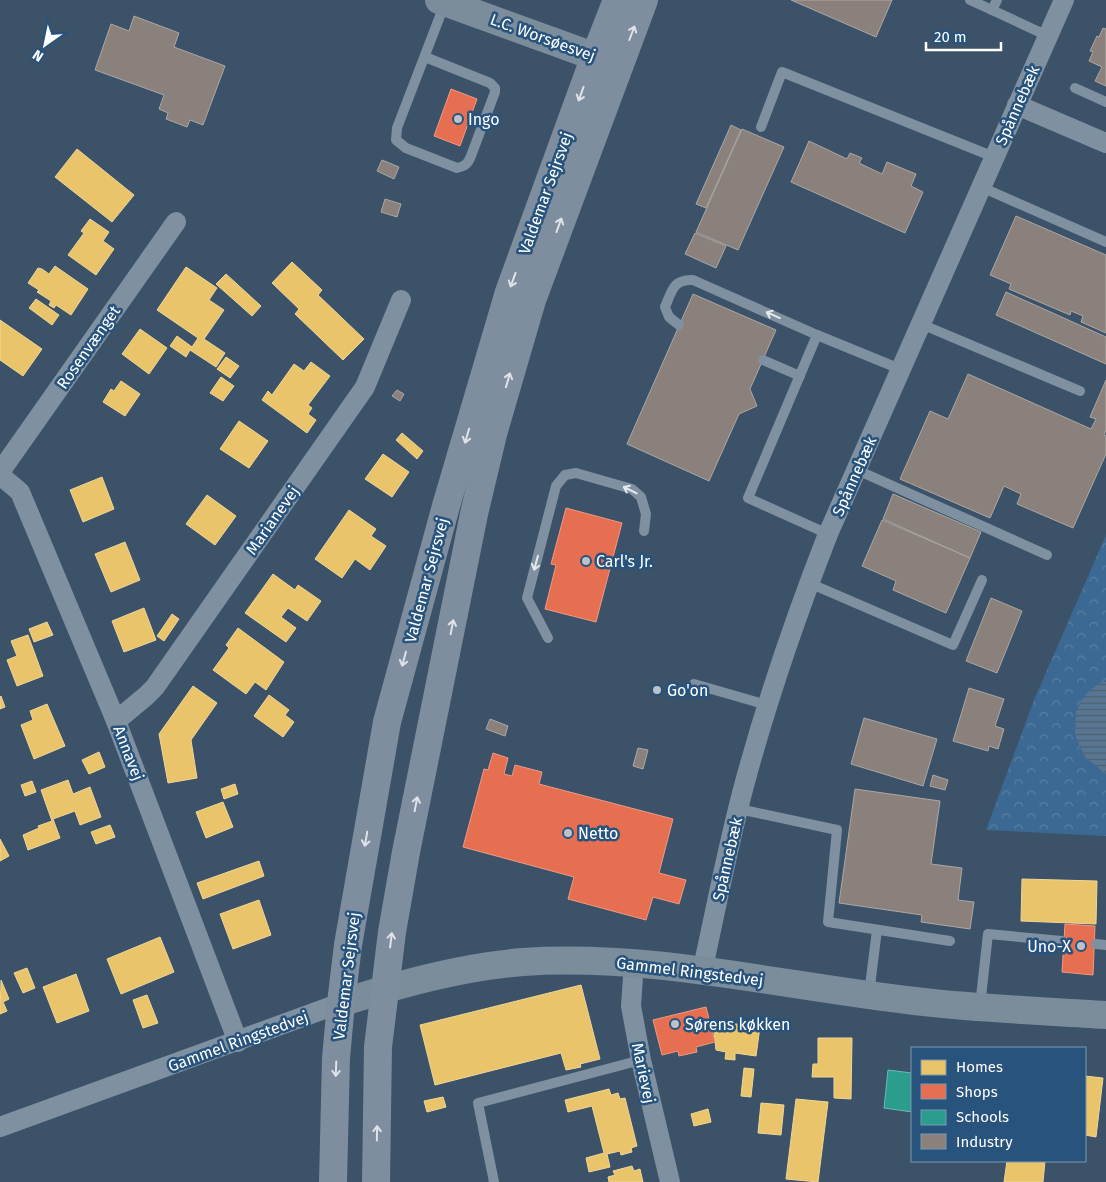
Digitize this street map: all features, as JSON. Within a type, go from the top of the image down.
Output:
[{"type":"main road","name":"Valdemar Sejrsvej","points":[[376,1182],[378,1047],[392,932],[406,852],[474,514],[493,434],[532,300],[607,61],[617,0]]},
{"type":"main road","name":"Valdemar Sejrsvej","points":[[333,1182],[336,1058],[341,1003],[348,945],[387,722],[449,497],[509,292],[607,61],[644,0]]},
{"type":"street","name":"Spånnebæk","points":[[702,972],[739,808],[767,705],[793,624],[828,534],[1064,0]]},
{"type":"street","name":"L.C. Worsøesvej","points":[[442,1],[607,61]]},
{"type":"street","points":[[1017,105],[1106,143]]},
{"type":"street","name":"Rosenvænget","points":[[0,473],[176,222]]},
{"type":"street","name":"Marianevej","points":[[116,721],[155,687],[365,387],[401,300]]},
{"type":"street","name":"Annavej","points":[[0,473],[20,492],[116,721],[238,1042]]},
{"type":"street","name":"Gammel Ringstedvej","points":[[0,1128],[386,988],[476,968],[520,962],[634,962],[924,1002],[1106,1015]]},
{"type":"street","name":"Marievej","points":[[634,962],[631,1006],[641,1060],[670,1182]]},
{"type":"lane","points":[[970,0],[1048,36]]},
{"type":"lane","points":[[992,10],[997,0]]},
{"type":"lane","points":[[425,57],[490,83],[495,88],[471,156],[468,163],[464,166],[457,168],[406,148],[396,140],[398,128],[425,57],[442,1]]},
{"type":"lane","points":[[761,127],[782,72],[994,157]]},
{"type":"lane","points":[[1075,88],[1106,102]]},
{"type":"lane","points":[[981,187],[1106,242]]},
{"type":"lane","points":[[680,325],[669,317],[665,307],[675,284],[683,279],[693,280],[900,369]]},
{"type":"lane","points":[[921,324],[1080,391]]},
{"type":"lane","points":[[818,334],[748,498],[828,534]]},
{"type":"lane","points":[[763,360],[800,376]]},
{"type":"lane","points":[[857,470],[1047,555]]},
{"type":"lane","points":[[548,638],[527,598],[556,486],[565,474],[576,474],[632,489],[641,497],[644,505],[646,514],[644,531]]},
{"type":"lane","points":[[809,584],[953,645],[982,580]]},
{"type":"lane","points":[[694,684],[767,705]]},
{"type":"lane","points":[[739,808],[837,830],[828,922],[950,941]]},
{"type":"lane","points":[[869,994],[877,930]]},
{"type":"lane","points":[[980,1007],[988,934],[1062,941]]},
{"type":"lane","points":[[494,1182],[478,1102],[641,1060]]},
{"type":"green space","points":[[1106,535],[1106,836],[986,830],[1034,700]]},
{"type":"shaded area","points":[[1101,682],[1106,682],[1106,774],[1085,757],[1075,735],[1076,711],[1086,694]]},
{"type":"building: Homes","points":[[77,149],[134,195],[112,222],[55,177]]},
{"type":"building: Homes","points":[[90,219],[109,232],[103,241],[114,249],[96,275],[68,255],[84,233],[81,231]]},
{"type":"building: Homes","points":[[292,262],[322,290],[318,295],[364,339],[343,360],[295,314],[299,309],[272,283]]},
{"type":"building: Homes","points":[[55,266],[88,289],[71,315],[56,305],[54,308],[49,305],[51,301],[37,292],[39,290],[28,283],[38,268],[49,274]]},
{"type":"building: Homes","points":[[186,267],[217,288],[209,300],[224,310],[204,339],[225,353],[216,367],[190,350],[186,357],[170,346],[177,336],[192,347],[198,338],[157,310]]},
{"type":"building: Homes","points":[[226,274],[261,306],[252,316],[216,284]]},
{"type":"building: Homes","points":[[36,299],[59,315],[52,325],[29,308]]},
{"type":"building: Homes","points":[[0,320],[42,349],[23,376],[0,360]]},
{"type":"building: Homes","points":[[140,329],[167,348],[149,374],[122,354]]},
{"type":"building: Homes","points":[[226,357],[239,366],[230,378],[217,369]]},
{"type":"building: Homes","points":[[311,362],[330,376],[308,405],[312,408],[308,414],[316,420],[307,433],[262,400],[268,391],[272,395],[294,364],[304,371]]},
{"type":"building: Homes","points":[[221,377],[234,386],[223,401],[210,393]]},
{"type":"building: Homes","points":[[121,381],[140,394],[125,416],[103,402],[111,389],[114,391]]},
{"type":"building: Homes","points":[[239,421],[268,441],[249,468],[220,449]]},
{"type":"building: Homes","points":[[402,433],[423,451],[417,459],[396,440]]},
{"type":"building: Homes","points":[[383,454],[409,472],[392,497],[365,479]]},
{"type":"building: Homes","points":[[102,477],[114,509],[83,522],[70,490]]},
{"type":"building: Homes","points":[[207,495],[236,516],[215,545],[186,524]]},
{"type":"building: Homes","points":[[349,510],[376,529],[371,536],[386,546],[370,570],[355,559],[342,578],[315,559]]},
{"type":"building: Homes","points":[[125,542],[140,580],[111,592],[95,554]]},
{"type":"building: Homes","points":[[273,574],[295,590],[298,585],[321,601],[307,621],[288,608],[281,617],[296,628],[286,642],[245,613]]},
{"type":"building: Homes","points":[[144,608],[156,640],[124,652],[112,621]]},
{"type":"building: Homes","points":[[172,614],[179,619],[164,641],[157,636]]},
{"type":"building: Homes","points":[[47,622],[53,635],[34,642],[29,629]]},
{"type":"building: Homes","points":[[238,628],[284,662],[266,690],[255,682],[246,694],[213,670],[229,648],[226,645]]},
{"type":"building: Homes","points":[[28,635],[43,676],[17,686],[7,660],[17,656],[11,641]]},
{"type":"building: Homes","points":[[193,686],[217,703],[191,740],[197,778],[168,783],[159,734]]},
{"type":"building: Homes","points":[[269,695],[289,710],[285,715],[294,722],[283,737],[254,716]]},
{"type":"building: Homes","points":[[0,697],[5,707],[0,709]]},
{"type":"building: Homes","points":[[47,704],[65,746],[34,759],[21,725],[33,720],[30,711]]},
{"type":"building: Homes","points":[[99,752],[105,767],[89,774],[82,760]]},
{"type":"building: Homes","points":[[68,780],[73,794],[90,787],[101,817],[80,825],[75,811],[53,819],[60,838],[28,850],[23,835],[39,828],[38,826],[52,821],[41,790]]},
{"type":"building: Homes","points":[[32,781],[36,792],[25,796],[21,785]]},
{"type":"building: Homes","points":[[235,784],[238,794],[224,799],[221,789]]},
{"type":"building: Homes","points":[[223,802],[233,827],[206,838],[196,812]]},
{"type":"building: Homes","points":[[110,825],[115,837],[96,844],[91,832]]},
{"type":"building: Homes","points":[[0,839],[9,856],[0,861]]},
{"type":"building: Homes","points":[[259,861],[264,876],[203,899],[197,883]]},
{"type":"building: Homes","points":[[1022,879],[1097,881],[1096,924],[1021,921]]},
{"type":"building: Homes","points":[[259,900],[271,935],[233,949],[220,914]]},
{"type":"building: Homes","points":[[160,937],[174,972],[121,994],[107,959]]},
{"type":"building: Homes","points":[[27,968],[35,988],[23,993],[14,973]]},
{"type":"building: Homes","points":[[76,974],[89,1011],[57,1023],[43,987]]},
{"type":"building: Homes","points":[[1,980],[9,999],[3,1002],[7,1011],[0,1014]]},
{"type":"building: Homes","points":[[581,985],[600,1059],[580,1064],[581,1067],[566,1070],[561,1053],[435,1085],[420,1025]]},
{"type":"building: Homes","points":[[147,995],[158,1023],[143,1028],[133,1000]]},
{"type":"building: Homes","points":[[728,1023],[760,1027],[756,1056],[735,1053],[735,1060],[725,1059],[726,1052],[716,1050],[713,1024],[728,1025]]},
{"type":"building: Homes","points":[[818,1038],[852,1038],[851,1099],[834,1098],[834,1077],[812,1077],[813,1064],[818,1064]]},
{"type":"building: Homes","points":[[744,1068],[754,1069],[751,1097],[741,1096]]},
{"type":"building: Homes","points":[[1086,1076],[1103,1078],[1096,1137],[1086,1135]]},
{"type":"building: Homes","points":[[609,1089],[611,1095],[618,1093],[620,1099],[625,1098],[637,1146],[631,1148],[632,1152],[621,1155],[620,1151],[607,1154],[610,1167],[589,1172],[586,1158],[604,1153],[592,1106],[568,1112],[565,1100]]},
{"type":"building: Homes","points":[[443,1097],[446,1107],[427,1112],[424,1101]]},
{"type":"building: Homes","points":[[796,1099],[828,1102],[818,1182],[786,1179]]},
{"type":"building: Homes","points":[[761,1103],[784,1105],[781,1135],[758,1133]]},
{"type":"building: Homes","points":[[708,1109],[711,1122],[694,1126],[691,1114]]},
{"type":"building: Homes","points":[[1007,1162],[1045,1162],[1043,1182],[1004,1182]]},
{"type":"building: Homes","points":[[632,1166],[634,1171],[640,1169],[643,1182],[609,1182],[608,1177],[615,1175],[613,1171]]},
{"type":"building: Shops","points":[[451,89],[477,99],[460,146],[434,136]]},
{"type":"building: Shops","points":[[566,508],[622,523],[596,622],[545,609],[556,565],[551,564]]},
{"type":"building: Shops","name":"Netto","points":[[493,753],[508,758],[504,774],[512,776],[515,765],[542,772],[539,784],[673,819],[659,873],[686,880],[679,904],[653,897],[646,920],[568,899],[574,877],[463,847],[484,769],[488,770]]},
{"type":"building: Shops","points":[[1065,924],[1095,926],[1093,975],[1062,972]]},
{"type":"building: Shops","points":[[706,1007],[715,1042],[696,1047],[697,1052],[679,1056],[678,1051],[662,1055],[653,1020]]},
{"type":"building: Schools","points":[[888,1070],[911,1073],[911,1112],[884,1108]]},
{"type":"building: Industry","points":[[791,0],[892,0],[876,37]]},
{"type":"building: Industry","points":[[134,16],[179,33],[174,47],[225,66],[203,125],[190,120],[187,127],[166,119],[168,113],[159,109],[164,95],[95,70],[111,24],[129,31]]},
{"type":"building: Industry","points":[[1103,28],[1106,29],[1106,86],[1095,81],[1102,67],[1089,61],[1093,52],[1090,51]]},
{"type":"building: Industry","points":[[731,125],[741,130],[706,208],[696,204]]},
{"type":"building: Industry","points":[[742,129],[784,147],[738,250],[696,232]]},
{"type":"building: Industry","points":[[809,141],[847,159],[850,153],[862,158],[859,163],[882,174],[887,162],[916,174],[911,186],[923,192],[905,233],[791,182]]},
{"type":"building: Industry","points":[[382,160],[399,167],[394,179],[377,171]]},
{"type":"building: Industry","points":[[385,199],[401,204],[397,217],[381,212]]},
{"type":"building: Industry","points":[[1016,216],[1106,255],[1106,333],[1081,322],[1083,316],[1071,311],[1070,315],[1009,289],[1011,284],[990,275]]},
{"type":"building: Industry","points":[[695,233],[726,246],[716,268],[685,254]]},
{"type":"building: Industry","points":[[1006,292],[1106,337],[1106,364],[996,315]]},
{"type":"building: Industry","points":[[693,294],[776,330],[750,389],[757,406],[739,414],[709,481],[627,444]]},
{"type":"building: Industry","points":[[968,374],[1091,429],[1096,419],[1090,417],[1106,380],[1106,430],[1104,435],[1106,436],[1106,454],[1073,528],[1017,504],[1021,494],[1004,486],[990,518],[900,479],[930,411],[948,419]]},
{"type":"building: Industry","points":[[397,390],[404,394],[400,401],[392,396]]},
{"type":"building: Industry","points":[[893,494],[981,532],[970,558],[883,519]]},
{"type":"building: Industry","points":[[882,520],[970,558],[946,613],[893,590],[896,581],[862,566]]},
{"type":"building: Industry","points":[[991,598],[1022,611],[997,673],[966,661]]},
{"type":"building: Industry","points":[[969,688],[1004,699],[995,726],[1004,729],[998,749],[989,746],[988,751],[953,741]]},
{"type":"building: Industry","points":[[864,718],[937,739],[923,786],[851,764]]},
{"type":"building: Industry","points":[[490,719],[508,726],[505,736],[486,729]]},
{"type":"building: Industry","points":[[638,748],[648,750],[643,769],[633,766]]},
{"type":"building: Industry","points":[[933,775],[948,780],[945,790],[930,786]]},
{"type":"building: Industry","points":[[855,789],[940,801],[931,864],[962,868],[958,900],[974,902],[970,929],[921,922],[922,915],[839,903]]},
{"type":"place","name":"Ingo","points":[[458,119]]},
{"type":"place","name":"Carl's Jr.","points":[[586,561]]},
{"type":"place","name":"Go'on","points":[[657,690]]},
{"type":"place","name":"Netto","points":[[568,833]]},
{"type":"place","name":"Uno-X","points":[[1081,946]]},
{"type":"place","name":"Sørens køkken","points":[[675,1024]]}]
